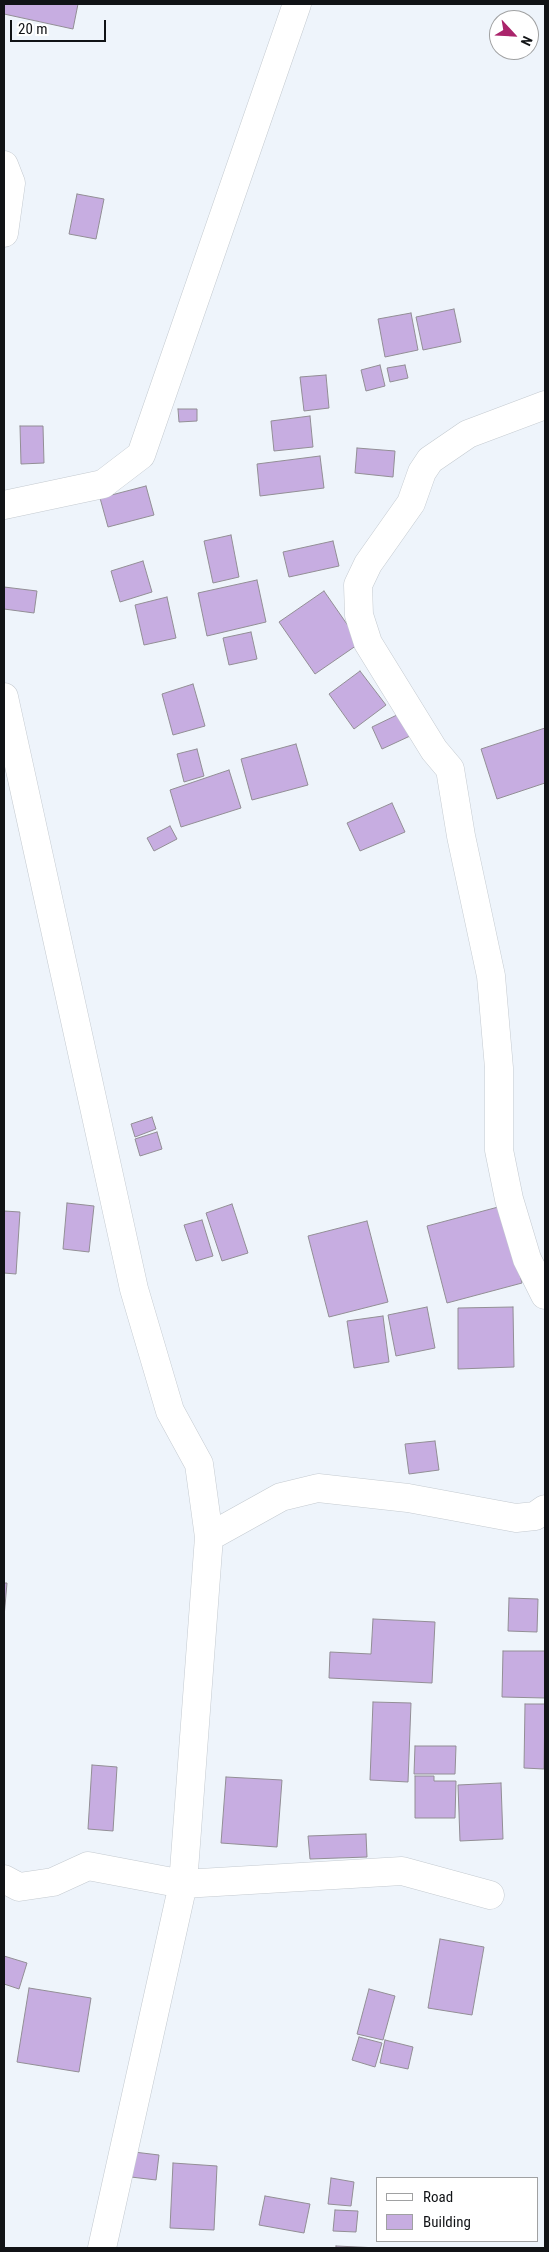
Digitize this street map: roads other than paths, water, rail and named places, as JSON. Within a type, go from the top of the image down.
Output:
[{"type":"street","points":[[4,505],[103,484],[141,455],[297,4]]},
{"type":"street","points":[[4,165],[11,183],[4,232]]},
{"type":"street","points":[[545,405],[521,412],[468,434],[430,460],[422,472],[411,503],[368,564],[358,585],[359,615],[368,643],[434,750],[450,769],[461,836],[490,976],[499,1068],[499,1150],[509,1199],[527,1259],[545,1295]]},
{"type":"street","points":[[4,697],[134,1289],[170,1410],[199,1464],[209,1536],[183,1884],[102,2248]]},
{"type":"street","points":[[209,1536],[281,1497],[318,1488],[399,1497],[516,1518],[534,1516],[545,1509]]},
{"type":"street","points":[[4,1879],[19,1887],[53,1882],[88,1866],[183,1884],[402,1872],[490,1895]]}]
